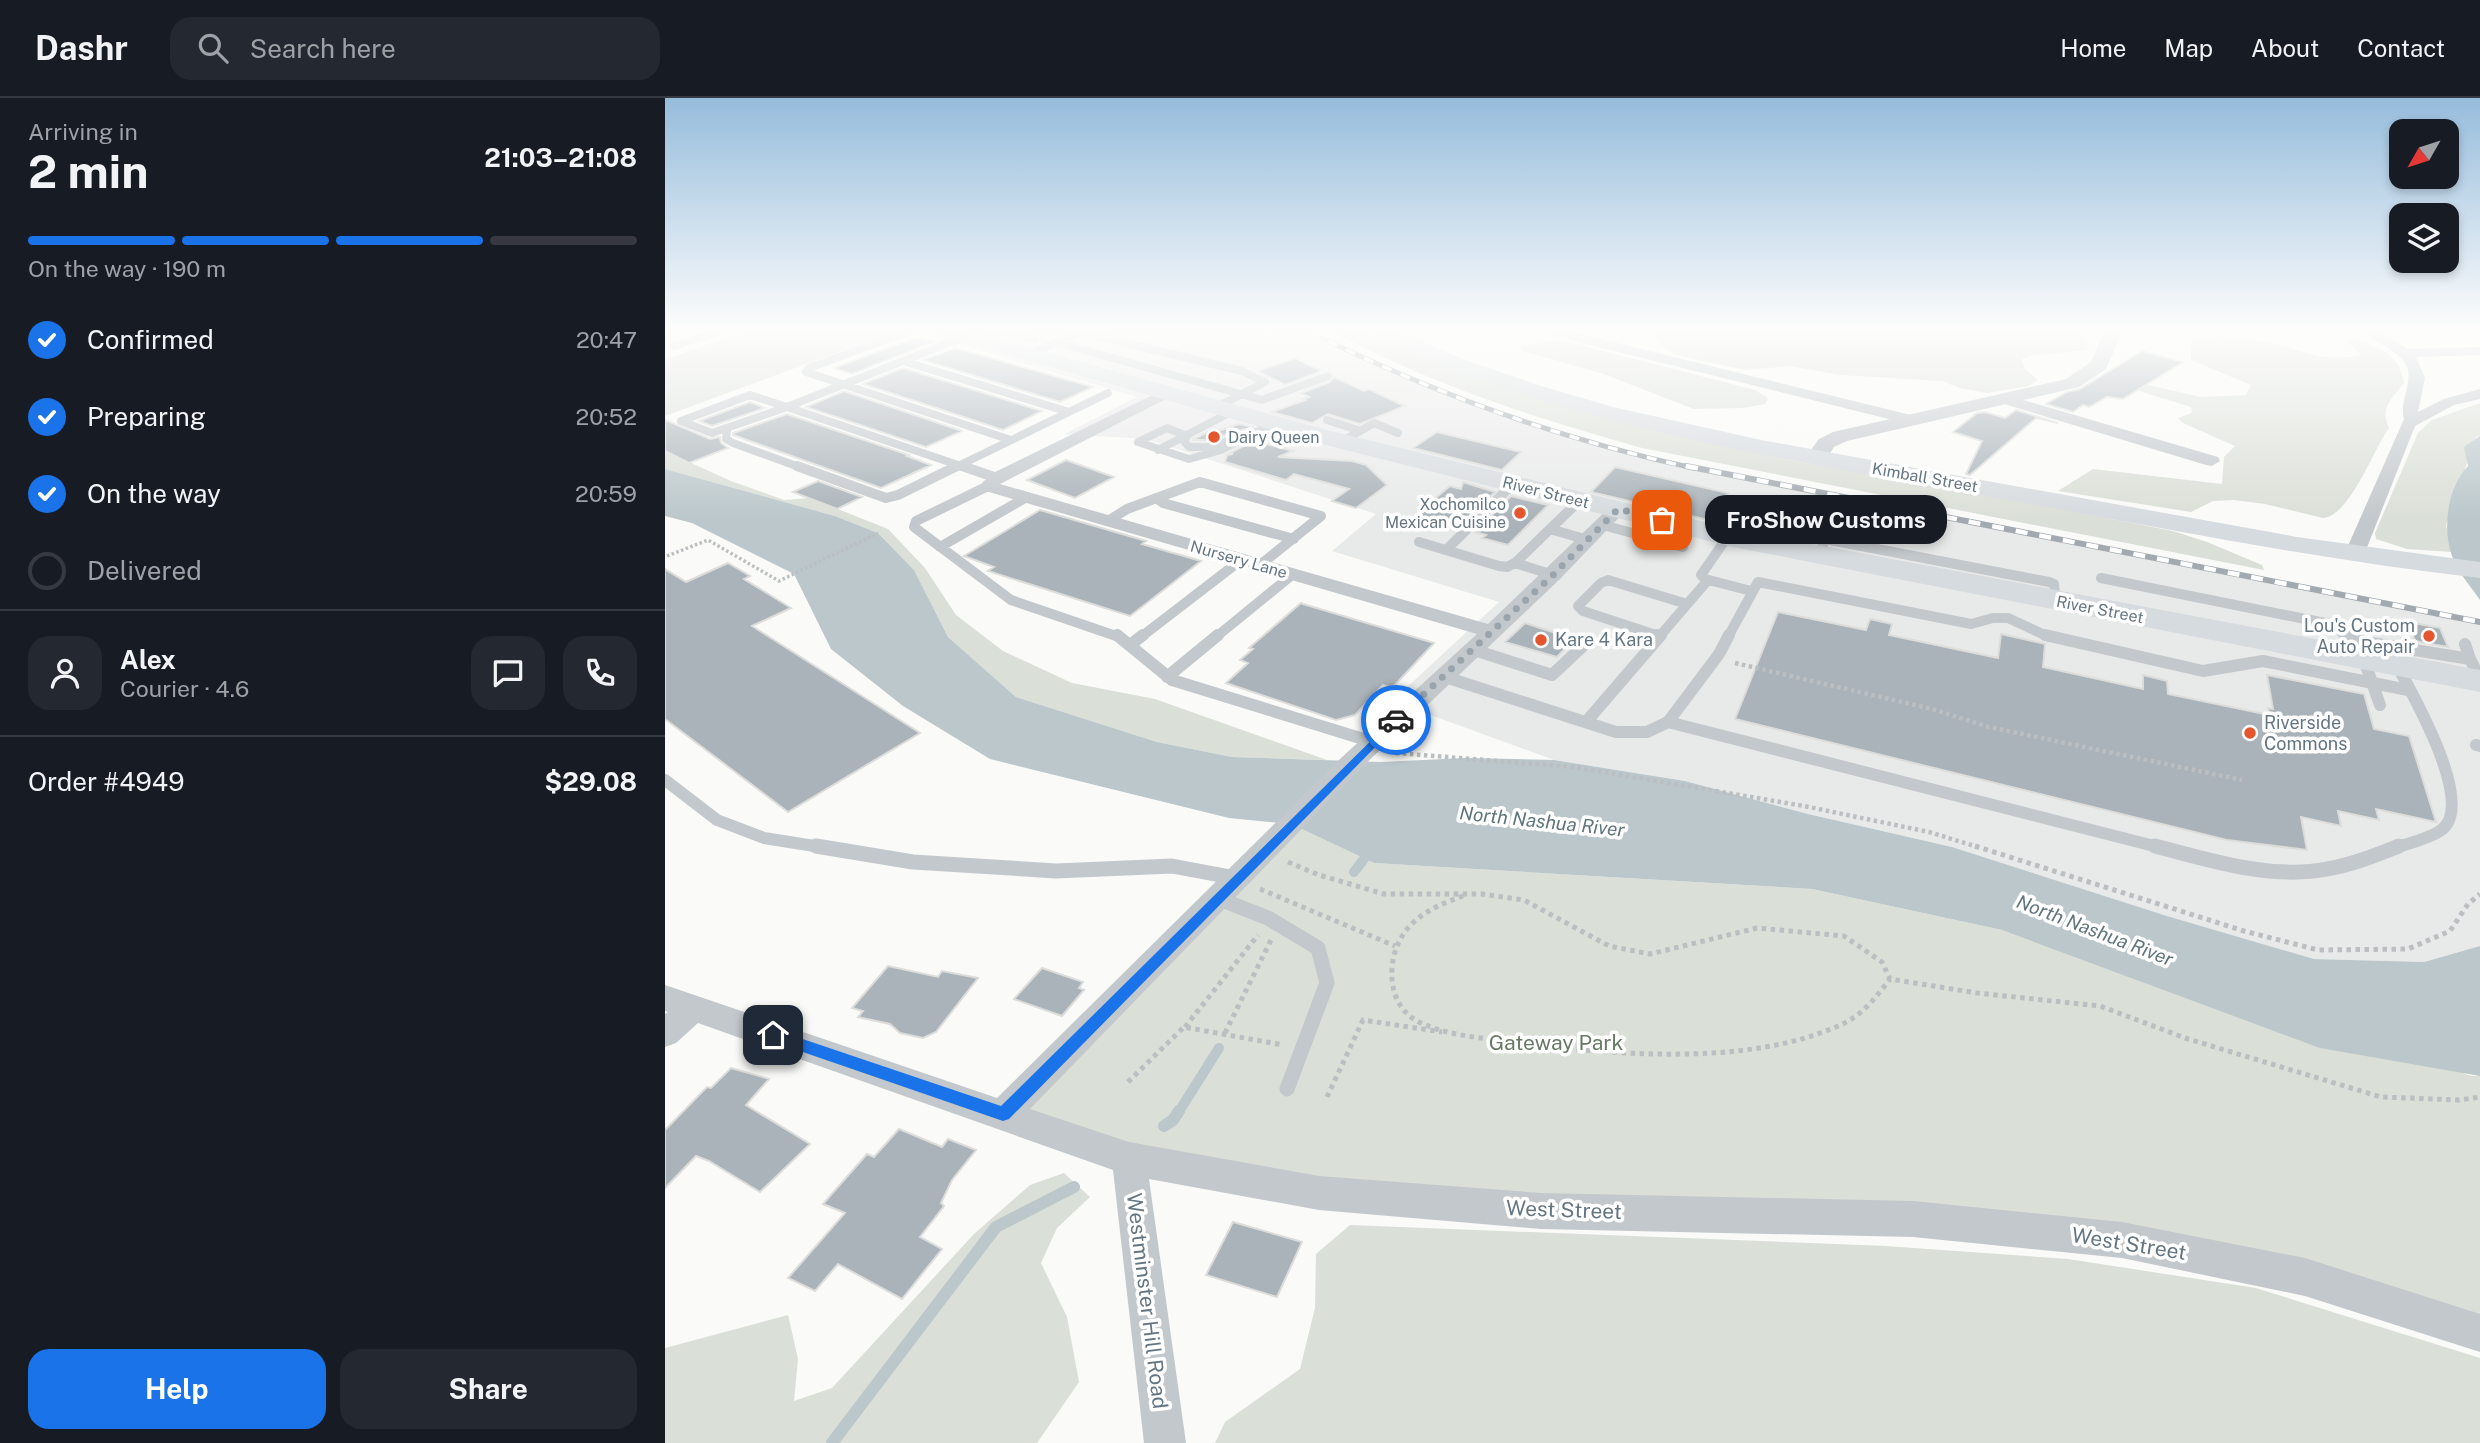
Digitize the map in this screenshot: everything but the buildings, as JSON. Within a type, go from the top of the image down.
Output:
[{"type":"highway","name":"River Street","points":[[1170,395],[1230,404],[1267,427],[1342,431],[1513,484],[1580,500],[1611,517],[1762,543],[1822,547],[2009,583],[2056,600],[2245,649],[2360,660],[2403,678],[2476,673]]},
{"type":"main road","name":"Kimball Street","points":[[1549,395],[1687,431],[1816,458],[2354,555],[2466,568]]},
{"type":"street","points":[[993,482],[1164,395]]},
{"type":"street","points":[[1813,395],[1913,419]]},
{"type":"street","points":[[1816,458],[1826,443],[1835,437],[2028,395]]},
{"type":"street","points":[[2412,395],[2409,403],[2412,419]]},
{"type":"street","points":[[2354,555],[2403,432],[2412,419],[2449,402],[2477,395]]},
{"type":"street","points":[[2006,400],[2212,461]]},
{"type":"street","name":"Nursery Lane","points":[[993,482],[1025,498],[1490,631]]},
{"type":"street","points":[[1003,1114],[1275,853],[1363,752],[1553,575],[1611,517]]},
{"type":"street","points":[[665,1033],[680,1003]]},
{"type":"street","name":"West Street","points":[[680,1003],[1129,1159],[1318,1193],[1541,1210],[1913,1219],[2122,1240],[2305,1278],[2480,1333]]},
{"type":"street","name":"Westminster Hill Road","points":[[1129,1159],[1165,1443]]},
{"type":"lane","points":[[817,395],[786,407],[727,432],[712,433],[681,419],[750,395],[786,407],[959,466],[993,482]]},
{"type":"lane","points":[[872,395],[1011,440]]},
{"type":"lane","points":[[1013,395],[1069,412]]},
{"type":"lane","points":[[727,432],[726,439],[733,443],[885,498],[898,495],[1104,395]]},
{"type":"lane","points":[[1204,395],[1230,404],[1277,395]]},
{"type":"lane","points":[[1158,450],[1187,436],[1245,395]]},
{"type":"lane","points":[[1342,431],[1377,423],[1398,433]]},
{"type":"lane","points":[[1187,436],[1184,441],[1186,445],[1201,449],[1267,427]]},
{"type":"lane","points":[[1187,436],[1163,429],[1138,441],[1185,459],[1195,458],[1221,450],[1267,427]]},
{"type":"lane","points":[[993,482],[914,522],[914,527],[1015,603],[1117,635],[1167,677],[1363,752]]},
{"type":"lane","points":[[1108,521],[1124,511],[1156,498],[1204,482],[1321,516],[1294,539],[1250,562],[1130,645]]},
{"type":"lane","points":[[1446,550],[1513,484]]},
{"type":"lane","points":[[940,547],[1025,498]]},
{"type":"lane","points":[[1156,498],[1164,503],[1294,539]]},
{"type":"lane","points":[[1419,542],[1507,567],[1515,563],[1580,500]]},
{"type":"lane","points":[[1762,543],[1780,509]]},
{"type":"lane","points":[[1822,547],[1835,516]]},
{"type":"lane","points":[[1611,517],[1683,547]]},
{"type":"lane","points":[[1550,529],[1588,540]]},
{"type":"lane","points":[[1728,536],[1702,573],[1702,577],[1751,592]]},
{"type":"lane","points":[[1515,563],[1553,575]]},
{"type":"lane","points":[[1167,677],[1292,575]]},
{"type":"lane","points":[[2101,578],[2330,624],[2341,629],[2360,660],[2380,705]]},
{"type":"lane","points":[[1659,636],[1583,611],[1578,606],[1605,580],[1687,604]]},
{"type":"lane","points":[[1585,722],[1708,580]]},
{"type":"lane","points":[[1442,676],[1628,734],[1656,730],[1668,722],[1719,654],[1758,582],[1971,624],[1998,618],[2031,625],[2051,638],[2203,671],[2245,649]]},
{"type":"lane","points":[[2360,660],[2476,673],[2465,644]]},
{"type":"lane","points":[[1471,649],[1552,675],[1584,645]]},
{"type":"lane","points":[[1668,722],[2196,857],[2281,870],[2310,871],[2334,867],[2441,831],[2453,821],[2455,813],[2452,794],[2435,741],[2403,678]]},
{"type":"lane","points":[[665,780],[717,820],[764,838],[913,862],[1056,871],[1172,866],[1237,888],[1268,918],[1318,948],[1327,983],[1287,1089]]},
{"type":"path","points":[[667,556],[708,540],[779,581],[878,533]]},
{"type":"path","points":[[1749,667],[1932,709],[1989,727],[2242,780]]},
{"type":"path","points":[[1363,752],[1574,767],[1804,806],[1916,829],[2231,927],[2318,950],[2408,949],[2450,930],[2468,905],[2480,894]]},
{"type":"path","points":[[1275,853],[1319,875],[1384,894],[1469,894],[1524,900],[1609,946],[1650,954],[1757,928],[1843,936],[1882,962],[1890,979]]},
{"type":"path","points":[[1237,888],[1395,947]]},
{"type":"path","points":[[1453,1033],[1414,1020],[1394,996],[1391,971],[1395,947],[1411,923],[1441,903],[1469,894]]},
{"type":"path","points":[[1128,1082],[1184,1027],[1262,930]]},
{"type":"path","points":[[1225,1033],[1276,931]]},
{"type":"path","points":[[1327,1097],[1363,1020],[1557,1048],[1659,1052],[1766,1047],[1831,1029],[1863,1013],[1890,979]]},
{"type":"path","points":[[1890,979],[1977,993],[2100,1006],[2185,1038],[2381,1097],[2459,1100],[2480,1097]]},
{"type":"path","points":[[1184,1027],[1284,1045]]},
{"type":"shaded area","points":[[1129,395],[1447,395],[1535,427],[1648,458],[1775,486],[2480,622],[2480,946],[2424,962],[2314,959],[2167,916],[1952,847],[1808,814],[1685,781],[1554,760],[1392,701],[1499,602],[1332,551],[1376,514],[1146,439],[1065,434],[1137,397]]},
{"type":"green space","points":[[665,395],[723,395],[665,416]]},
{"type":"green space","points":[[1474,395],[1537,395],[1686,437],[1794,461],[2173,531],[2262,565],[2264,570],[1642,448]]},
{"type":"green space","points":[[1657,395],[1763,395],[1768,398],[1765,404],[1742,408],[1694,409]]},
{"type":"green space","points":[[2151,395],[2201,397],[2394,395],[2385,414],[2389,428],[2352,494],[2333,514],[2323,518],[2265,504],[2234,500],[2213,501],[2191,512],[2058,491],[2093,469],[2222,484],[2224,457],[2235,446],[2183,423],[2178,418],[2192,413],[2191,407]]},
{"type":"green space","points":[[2480,403],[2480,436],[2476,437],[2446,525],[2452,552],[2407,549],[2376,539],[2375,533],[2418,433],[2432,420]]},
{"type":"green space","points":[[665,451],[731,481],[784,500],[810,498],[888,529],[925,568],[956,615],[1003,651],[1072,683],[1155,699],[1327,760],[1232,757],[1157,742],[1016,697],[948,637],[914,570],[878,533],[835,516],[665,469]]},
{"type":"green space","name":"Gateway Park","points":[[1291,824],[1374,863],[1812,889],[2002,930],[2472,1076],[2480,1076],[2480,1333],[2122,1240],[1319,1193],[1004,1114]]},
{"type":"green space","points":[[1064,1173],[1090,1197],[1057,1228],[1041,1263],[1067,1317],[1079,1382],[1037,1443],[665,1443],[665,1348],[788,1315],[798,1359],[794,1401],[832,1388],[974,1234],[1030,1185]]},
{"type":"green space","points":[[1350,1225],[1886,1246],[2068,1259],[2256,1288],[2480,1358],[2480,1443],[1215,1443],[1225,1422],[1300,1369],[1315,1308],[1316,1254]]},
{"type":"water","points":[[2480,436],[2480,600],[2455,563],[2447,526],[2455,487],[2468,466],[2464,447]]},
{"type":"water","name":"North Nashua River","points":[[665,469],[835,516],[878,533],[914,570],[948,637],[1016,697],[1157,742],[1232,757],[1381,762],[1465,758],[1554,760],[1685,781],[1808,814],[1952,847],[2167,916],[2314,959],[2424,962],[2480,946],[2480,1076],[2320,1048],[2002,930],[1812,889],[1374,863],[1291,824],[1229,818],[990,759],[903,706],[831,649],[794,574],[692,523],[665,516]]},
{"type":"waterway","points":[[1354,872],[1364,859]]},
{"type":"waterway","points":[[1178,1113],[1219,1048]]},
{"type":"waterway","points":[[1164,1126],[1173,1120],[1179,1111]]},
{"type":"waterway","points":[[832,1443],[996,1227],[1074,1187]]},
{"type":"railway","points":[[1451,395],[1594,443],[1693,468]]},
{"type":"railway","points":[[1686,466],[2480,622]]},
{"type":"way so far","points":[[1396,720],[1553,575],[1618,509],[1662,520]]},
{"type":"place","name":"Dairy Queen","points":[[1214,437]]},
{"type":"place","name":"Xochomilco Mexican Cuisine","points":[[1520,513]]},
{"type":"place","name":"FroShow Customs","points":[[1662,520]]},
{"type":"place","name":"Lou's Custom Auto Repair","points":[[2429,636]]},
{"type":"place","name":"Kare 4 Kara","points":[[1541,640]]},
{"type":"place","name":"Riverside Commons","points":[[2250,733]]},
{"type":"route","points":[[773,1035],[1003,1114],[1396,720]]}]
